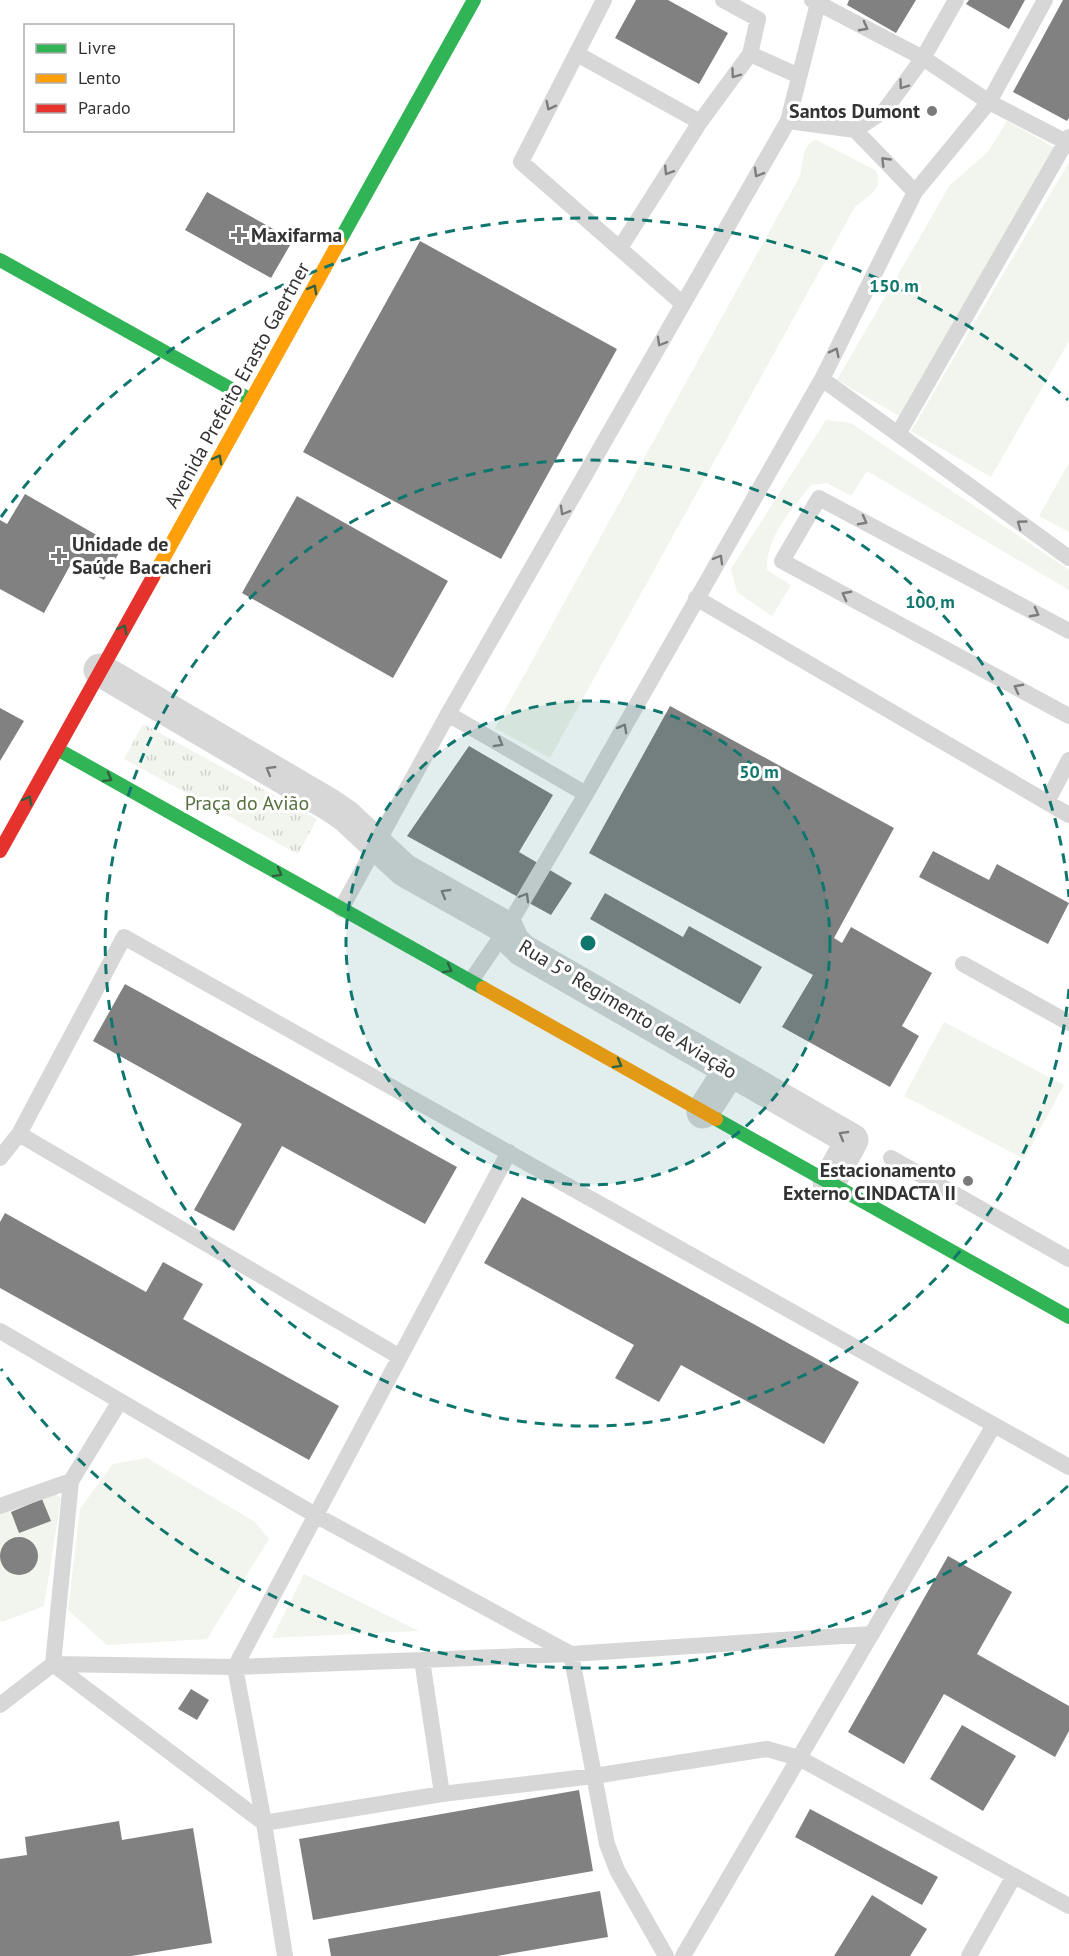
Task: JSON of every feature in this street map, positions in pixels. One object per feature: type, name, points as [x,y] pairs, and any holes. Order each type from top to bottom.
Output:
[{"type":"street","name":"Avenida Prefeito Erasto Gaertner","points":[[0,851],[474,0]]},
{"type":"street","points":[[0,260],[251,400]]},
{"type":"street","name":"Rua 5º Regimento de Aviação","points":[[100,670],[330,805],[346,816],[404,870],[507,928],[513,941],[522,951],[852,1140],[829,1182]]},
{"type":"street","points":[[57,749],[1069,1317]]},
{"type":"street","points":[[703,1112],[730,1070]]},
{"type":"lane","points":[[604,0],[521,162],[683,304]]},
{"type":"lane","points":[[620,248],[700,122],[750,54],[758,19],[723,0]]},
{"type":"lane","points":[[855,130],[885,110],[923,58],[956,0]]},
{"type":"lane","points":[[471,981],[507,928],[586,794],[822,379],[915,192],[989,102],[1045,0]]},
{"type":"lane","points":[[341,909],[448,714],[788,121],[815,2],[923,58],[989,102],[1068,139],[898,434]]},
{"type":"lane","points":[[577,54],[700,122]]},
{"type":"lane","points":[[750,54],[799,76]]},
{"type":"lane","points":[[788,121],[855,130],[915,192]]},
{"type":"lane","points":[[822,379],[1069,558]]},
{"type":"lane","points":[[1069,632],[819,498],[782,561],[1069,716]]},
{"type":"lane","points":[[696,598],[1069,815]]},
{"type":"lane","points":[[448,714],[586,794]]},
{"type":"lane","points":[[1047,802],[1069,760]]},
{"type":"lane","points":[[0,1158],[19,1134],[123,936],[1069,1467]]},
{"type":"lane","points":[[963,964],[1069,1023]]},
{"type":"lane","points":[[19,1134],[400,1357]]},
{"type":"lane","points":[[285,1956],[264,1823],[235,1666],[509,1152]]},
{"type":"lane","points":[[891,1158],[1069,1259]]},
{"type":"lane","points":[[0,1331],[317,1516],[571,1654]]},
{"type":"lane","points":[[53,1665],[71,1480],[120,1401]]},
{"type":"lane","points":[[683,1956],[994,1425]]},
{"type":"lane","points":[[0,1506],[71,1480]]},
{"type":"lane","points":[[0,1705],[53,1665],[235,1666],[422,1660],[571,1654],[872,1634]]},
{"type":"lane","points":[[571,1654],[607,1844],[616,1870],[666,1956]]},
{"type":"lane","points":[[422,1660],[442,1794]]},
{"type":"lane","points":[[53,1665],[264,1823],[442,1794],[594,1776],[767,1749],[799,1758],[1069,1906]]},
{"type":"lane","points":[[969,1956],[1014,1876]]},
{"type":"green space","points":[[1007,121],[1057,149],[901,417],[837,380],[950,185],[988,152]]},
{"type":"green space","points":[[816,140],[875,170],[878,176],[877,187],[855,207],[550,758],[495,728],[800,176],[808,145]]},
{"type":"green space","points":[[1069,162],[1069,341],[991,477],[911,431]]},
{"type":"green space","points":[[826,420],[851,423],[1069,570],[1069,590],[867,471],[851,496],[827,483],[811,485],[781,524],[770,547],[767,570],[791,585],[772,616],[737,592],[731,569]]},
{"type":"green space","points":[[1069,463],[1069,532],[1039,516]]},
{"type":"green space","name":"Praça do Avião","points":[[143,724],[317,819],[298,854],[124,759]]},
{"type":"green space","points":[[944,1022],[1064,1085],[1024,1159],[904,1096]]},
{"type":"green space","points":[[147,1458],[255,1522],[269,1539],[207,1639],[107,1645],[68,1610],[80,1509],[113,1464]]},
{"type":"green space","points":[[51,1491],[61,1498],[44,1606],[2,1622],[0,1620],[0,1513]]},
{"type":"green space","points":[[304,1574],[419,1631],[272,1638]]},
{"type":"building","points":[[636,0],[668,0],[728,33],[699,84],[615,38]]},
{"type":"building","points":[[849,0],[916,0],[896,33],[847,5]]},
{"type":"building","points":[[969,0],[1025,0],[1009,29],[966,4]]},
{"type":"building","points":[[1063,0],[1069,0],[1069,118],[1067,121],[1013,92]]},
{"type":"building","name":"Maxifarma","points":[[207,192],[293,240],[271,278],[185,230]]},
{"type":"building","points":[[420,241],[617,349],[501,559],[303,452]]},
{"type":"building","name":"Unidade de Saúde Bacacheri","points":[[25,494],[121,549],[104,580],[72,562],[44,613],[0,589],[0,520],[7,524]]},
{"type":"building","points":[[297,496],[448,581],[393,678],[242,593]]},
{"type":"building","points":[[670,706],[894,828],[834,938],[842,943],[851,927],[932,973],[902,1026],[919,1036],[890,1087],[782,1027],[813,975],[589,853]]},
{"type":"building","points":[[0,708],[24,721],[0,761]]},
{"type":"building","points":[[469,746],[553,795],[519,852],[572,883],[551,915],[407,836]]},
{"type":"building","points":[[933,851],[989,880],[997,864],[1069,903],[1048,944],[919,877]]},
{"type":"building","points":[[605,893],[683,937],[689,926],[762,967],[740,1004],[590,919]]},
{"type":"building","points":[[125,984],[457,1167],[425,1224],[282,1146],[234,1231],[194,1210],[242,1124],[93,1041]]},
{"type":"building","points":[[522,1197],[859,1382],[824,1444],[681,1365],[659,1402],[615,1378],[634,1345],[484,1263]]},
{"type":"building","points":[[5,1213],[146,1292],[163,1262],[203,1284],[183,1319],[339,1406],[309,1460],[0,1288],[0,1222]]},
{"type":"building","points":[[42,1499],[51,1521],[19,1533],[11,1512]]},
{"type":"building","points":[[19,1537],[33,1542],[38,1556],[33,1570],[19,1575],[5,1570],[0,1556],[5,1542]]},
{"type":"building","points":[[948,1556],[1012,1592],[977,1654],[1069,1706],[1069,1731],[1055,1757],[944,1694],[904,1764],[848,1732]]},
{"type":"building","points":[[191,1689],[209,1700],[197,1720],[178,1709]]},
{"type":"building","points":[[962,1725],[1016,1756],[983,1811],[930,1779]]},
{"type":"building","points":[[579,1790],[593,1871],[313,1920],[299,1839]]},
{"type":"building","points":[[810,1809],[938,1877],[922,1905],[795,1837]]},
{"type":"building","points":[[119,1821],[122,1840],[193,1828],[212,1943],[131,1956],[0,1956],[0,1859],[27,1855],[25,1837]]},
{"type":"building","points":[[600,1891],[608,1937],[497,1956],[331,1956],[328,1939]]},
{"type":"building","points":[[872,1895],[927,1929],[910,1956],[834,1956]]},
{"type":"traffic: fast","points":[[339,242],[474,0]]},
{"type":"traffic: fast","points":[[0,260],[251,400]]},
{"type":"traffic: fast","points":[[57,749],[483,988]]},
{"type":"traffic: fast","points":[[716,1119],[1069,1317]]},
{"type":"traffic: slow","points":[[153,577],[339,242]]},
{"type":"traffic: slow","points":[[483,988],[716,1119]]},
{"type":"traffic: jam","points":[[0,851],[153,577]]},
{"type":"place","name":"Santos Dumont","points":[[932,111]]},
{"type":"place","name":"Maxifarma","points":[[239,235]]},
{"type":"place","name":"Unidade de Saúde Bacacheri","points":[[59,556]]},
{"type":"place","name":"Estacionamento Externo CINDACTA II","points":[[968,1181]]}]
